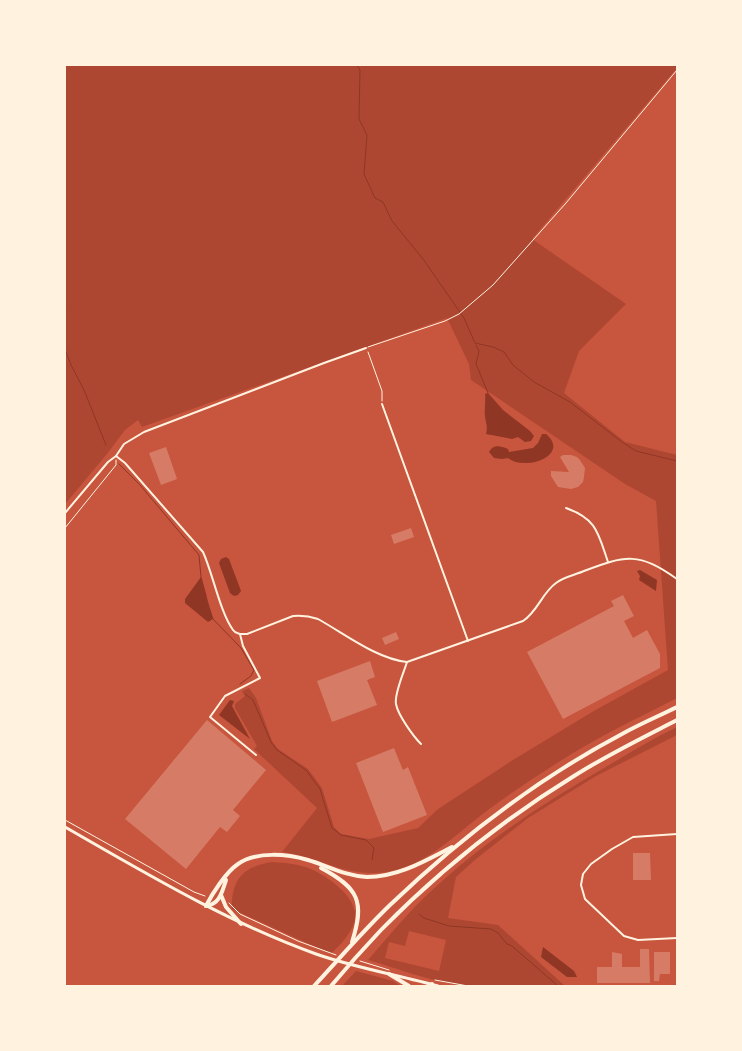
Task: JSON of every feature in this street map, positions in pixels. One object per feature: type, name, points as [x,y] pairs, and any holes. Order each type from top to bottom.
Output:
[{"type":"highway","points":[[314,986],[389,906],[459,844],[516,800],[622,734],[677,708]]},
{"type":"highway","points":[[333,985],[364,948],[397,914],[443,872],[485,838],[524,809],[574,776],[677,720]]},
{"type":"highway","points":[[206,906],[236,865],[252,858],[280,855],[308,860],[348,874],[376,876],[402,871],[459,844]]},
{"type":"highway","points":[[308,860],[334,874],[346,884],[356,898],[359,905],[359,919],[351,945]]},
{"type":"highway","points":[[206,906],[215,904],[222,895],[228,875]]},
{"type":"highway","points":[[222,895],[226,908],[241,924]]},
{"type":"highway","points":[[389,974],[409,986]]},
{"type":"main road","points":[[65,827],[241,924],[317,954],[438,986]]},
{"type":"street","points":[[65,513],[108,462],[116,456],[124,444],[144,432],[324,362],[366,348]]},
{"type":"street","points":[[382,404],[468,641]]},
{"type":"street","points":[[116,456],[125,463],[203,552],[233,630],[240,634],[252,632],[293,616],[309,616],[318,619],[382,656],[394,661],[407,662],[524,620],[533,613],[557,582],[608,562],[632,558],[640,559],[655,564],[677,579]]},
{"type":"street","points":[[566,508],[580,513],[592,523],[608,562]]},
{"type":"street","points":[[240,634],[243,646],[260,678],[225,696],[210,717],[256,755]]},
{"type":"street","points":[[407,662],[396,704],[411,735],[421,744]]},
{"type":"street","points":[[677,834],[634,837],[612,849],[591,864],[583,874],[581,884],[585,899],[624,936],[638,940],[677,938]]},
{"type":"path","points":[[382,404],[382,391],[366,348],[459,314],[493,285],[552,220],[677,70]]},
{"type":"path","points":[[65,528],[116,465],[116,456]]},
{"type":"path","points":[[65,820],[194,892],[205,896]]},
{"type":"shaded area","points":[[65,65],[677,65],[677,68],[532,239],[626,304],[579,351],[564,393],[625,442],[677,455],[677,698],[573,753],[498,803],[436,851],[406,867],[391,871],[362,873],[282,852],[317,808],[254,749],[257,746],[235,708],[235,704],[245,696],[242,691],[249,688],[256,698],[272,741],[278,749],[308,769],[322,788],[334,827],[341,834],[369,839],[418,828],[438,809],[513,760],[592,712],[668,670],[656,501],[625,484],[471,380],[469,364],[447,318],[142,427],[138,420],[125,430],[65,504]]},
{"type":"shaded area","points":[[488,393],[503,410],[530,431],[534,436],[531,441],[525,442],[518,437],[512,439],[486,434],[485,394]]},
{"type":"shaded area","points":[[542,434],[546,434],[552,442],[553,449],[543,459],[525,463],[516,462],[508,458],[494,458],[489,452],[497,446],[508,449],[509,452],[533,448],[538,443]]},
{"type":"shaded area","points":[[226,557],[229,559],[241,591],[238,595],[234,596],[230,593],[219,563],[221,559]]},
{"type":"shaded area","points":[[640,570],[657,580],[656,591],[639,580],[640,576],[637,571]]},
{"type":"shaded area","points":[[201,577],[213,619],[208,622],[185,603],[185,599]]},
{"type":"shaded area","points":[[230,700],[234,701],[232,706],[250,739],[219,715]]},
{"type":"shaded area","points":[[677,727],[677,735],[596,776],[528,818],[456,877],[448,918],[498,925],[565,986],[467,986],[442,982],[368,960],[432,890],[478,851],[552,799]],"holes":[[[409,931],[446,940],[439,971],[385,958],[389,942],[405,946]]]},
{"type":"shaded area","points":[[273,862],[311,869],[335,884],[349,898],[355,914],[354,923],[347,936],[331,954],[232,909],[234,890],[241,876],[254,867]]},
{"type":"shaded area","points":[[543,947],[574,971],[577,977],[567,977],[541,957]]},
{"type":"shaded area","points":[[356,971],[393,981],[401,986],[342,986]]},
{"type":"building","points":[[166,447],[177,479],[161,485],[149,453]]},
{"type":"building","points":[[563,455],[577,457],[585,468],[583,482],[578,487],[571,489],[558,487],[551,476],[551,471],[569,472],[560,457]]},
{"type":"building","points":[[411,528],[414,537],[394,544],[391,535]]},
{"type":"building","points":[[623,595],[634,616],[624,621],[633,638],[647,630],[660,654],[660,668],[563,719],[527,652],[614,606],[611,601]]},
{"type":"building","points":[[396,632],[399,639],[385,645],[382,638]]},
{"type":"building","points":[[370,661],[375,677],[367,680],[377,705],[332,722],[317,681]]},
{"type":"building","points":[[207,720],[266,770],[233,810],[240,816],[227,832],[220,827],[186,869],[125,819]]},
{"type":"building","points":[[394,748],[403,770],[408,767],[427,815],[383,832],[356,763]]},
{"type":"building","points":[[633,853],[650,853],[651,880],[633,880]]},
{"type":"building","points":[[640,949],[649,949],[650,983],[597,983],[597,967],[612,967],[612,952],[622,954],[622,967],[640,967]]},
{"type":"building","points":[[654,952],[670,952],[670,974],[660,974],[659,981],[654,981]]},
{"type":"waterway","points":[[357,65],[360,70],[359,119],[367,135],[364,174],[375,198],[383,202],[392,221],[423,259],[464,318],[475,343],[493,347],[504,352],[513,365],[534,382],[570,402],[636,451],[677,461]]},
{"type":"waterway","points":[[476,345],[479,351],[476,364],[488,393]]},
{"type":"waterway","points":[[65,349],[106,445]]},
{"type":"waterway","points":[[119,464],[140,485],[199,555],[201,577],[206,596]]},
{"type":"waterway","points":[[210,610],[213,619],[241,648],[254,670],[251,676],[240,684]]},
{"type":"waterway","points":[[245,694],[253,700],[271,742],[277,750],[306,770],[320,789],[332,828],[341,835],[366,840],[374,848],[372,860]]},
{"type":"waterway","points":[[419,914],[424,918],[449,926],[491,929],[558,986]]}]
